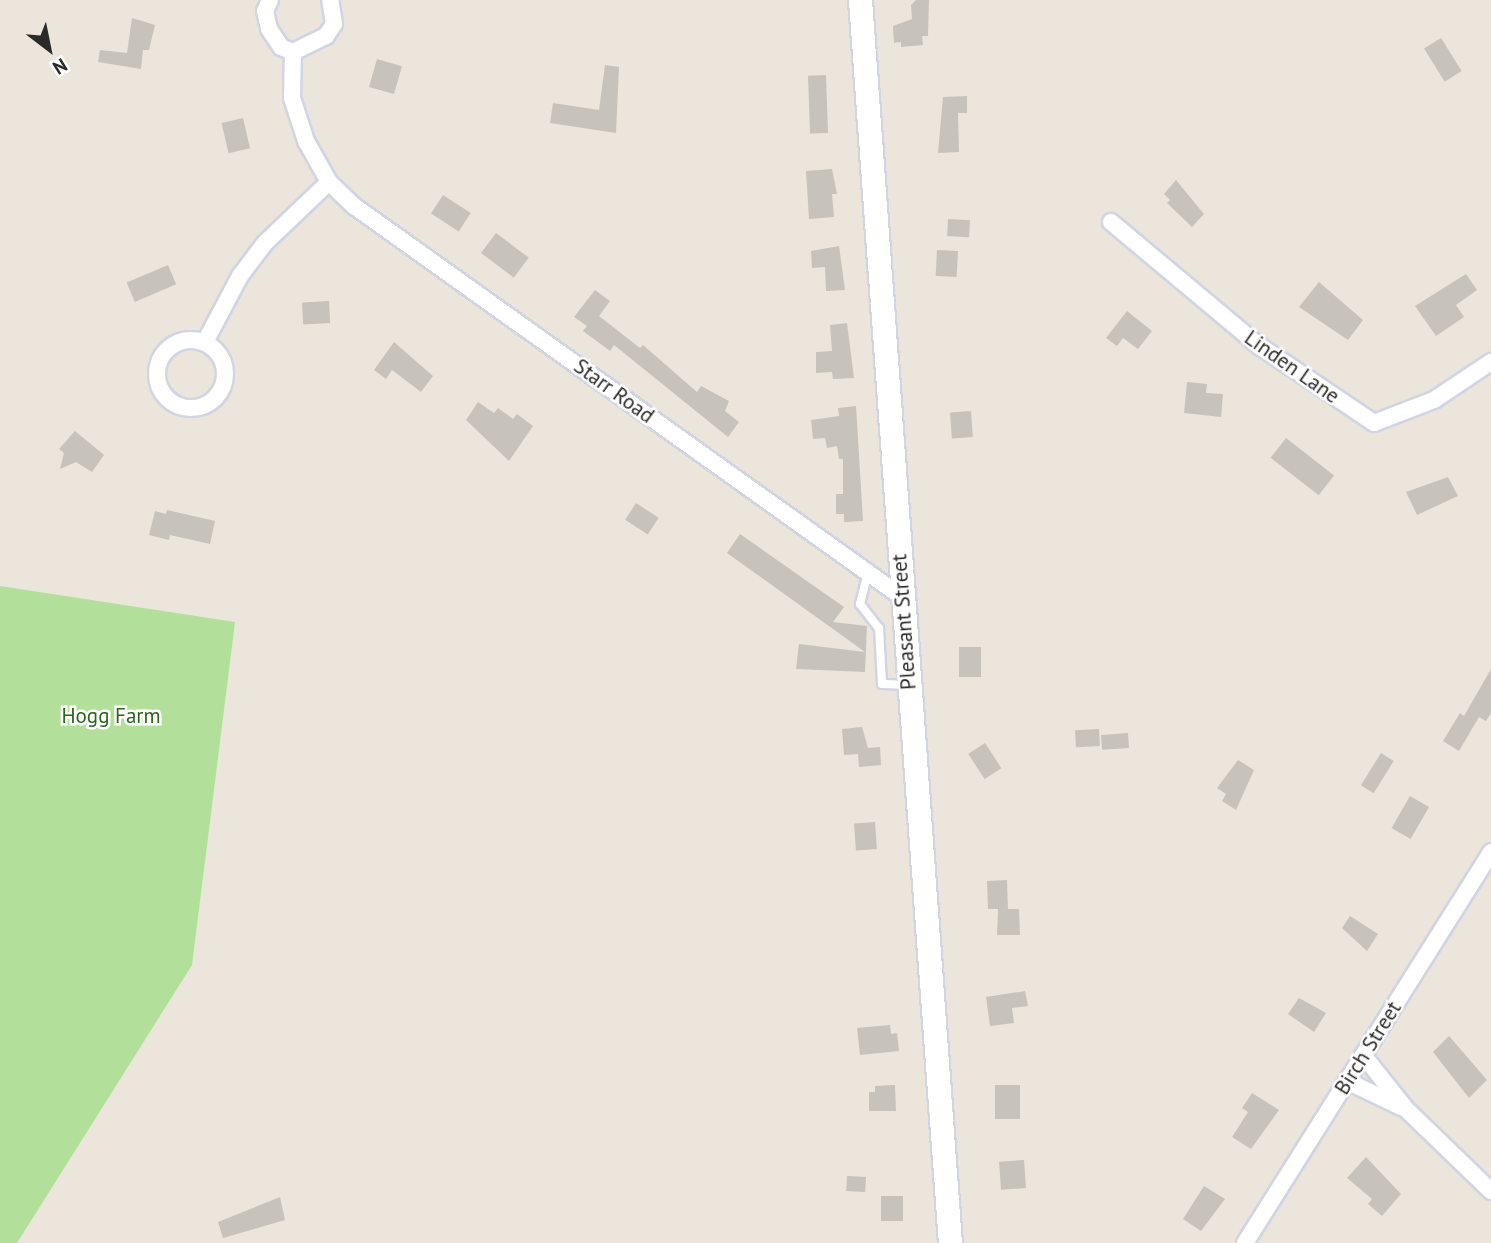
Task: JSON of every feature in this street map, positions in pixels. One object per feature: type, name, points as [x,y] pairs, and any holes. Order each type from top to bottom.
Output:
[{"type":"main road","name":"Pleasant Street","points":[[860,0],[950,1243]]},
{"type":"street","points":[[270,0],[265,11],[270,29],[281,47],[293,52],[326,37],[334,24],[330,0]]},
{"type":"street","name":"Starr Road","points":[[293,52],[292,98],[306,141],[329,182],[354,206],[902,597]]},
{"type":"street","points":[[205,342],[240,276],[265,243],[329,182]]},
{"type":"street","name":"Linden Lane","points":[[1111,222],[1258,345],[1374,423],[1434,400],[1491,362]]},
{"type":"street","points":[[182,340],[205,342],[220,352],[227,379],[214,400],[188,410],[168,402],[158,378],[161,356],[182,340]]},
{"type":"street","name":"Birch Street","points":[[1245,1243],[1491,852]]},
{"type":"street","points":[[1363,1055],[1406,1109],[1491,1191]]},
{"type":"street","points":[[1347,1082],[1406,1109]]},
{"type":"lane","points":[[868,572],[860,604],[879,628],[881,684],[909,685]]},
{"type":"green space","name":"Hogg Farm","points":[[0,586],[235,622],[192,965],[17,1243],[0,1243]]},
{"type":"building","points":[[916,0],[929,0],[928,36],[922,36],[923,45],[901,47],[901,42],[894,43],[893,26],[912,19],[911,5]]},
{"type":"building","points":[[132,18],[155,25],[149,50],[143,50],[141,69],[98,62],[100,50],[127,53]]},
{"type":"building","points":[[1441,38],[1462,71],[1445,82],[1424,49]]},
{"type":"building","points":[[377,59],[402,66],[394,94],[369,87]]},
{"type":"building","points":[[605,65],[619,67],[616,133],[550,123],[553,103],[599,110]]},
{"type":"building","points":[[826,75],[828,133],[810,134],[808,76]]},
{"type":"building","points":[[967,96],[967,113],[958,113],[959,152],[938,153],[943,97]]},
{"type":"building","points":[[243,118],[250,148],[229,153],[222,123]]},
{"type":"building","points":[[832,169],[837,194],[832,194],[834,217],[809,219],[806,171]]},
{"type":"building","points":[[1176,180],[1204,214],[1192,227],[1167,203],[1170,200],[1164,194]]},
{"type":"building","points":[[443,195],[471,213],[459,231],[431,213]]},
{"type":"building","points":[[948,219],[970,220],[969,237],[947,236]]},
{"type":"building","points":[[496,233],[529,258],[514,278],[481,253]]},
{"type":"building","points":[[839,246],[845,290],[826,291],[825,267],[812,268],[811,251]]},
{"type":"building","points":[[937,250],[958,251],[957,277],[936,276]]},
{"type":"building","points":[[168,265],[176,284],[135,302],[127,283]]},
{"type":"building","points":[[1466,274],[1477,290],[1456,305],[1464,317],[1436,336],[1415,306]]},
{"type":"building","points":[[1319,282],[1363,320],[1348,340],[1299,307]]},
{"type":"building","points":[[595,290],[610,301],[599,316],[640,348],[643,345],[697,392],[701,386],[729,401],[725,411],[739,422],[728,437],[614,345],[610,351],[583,331],[587,326],[574,317]]},
{"type":"building","points":[[329,301],[330,323],[303,324],[302,302]]},
{"type":"building","points":[[1127,311],[1152,331],[1138,349],[1123,338],[1117,346],[1106,338]]},
{"type":"building","points":[[847,323],[854,378],[833,379],[832,372],[816,373],[816,352],[832,351],[830,325]]},
{"type":"building","points":[[394,342],[433,376],[421,392],[392,370],[386,379],[374,370]]},
{"type":"building","points":[[1187,382],[1207,384],[1206,393],[1223,394],[1221,417],[1184,413]]},
{"type":"building","points":[[478,402],[494,413],[498,408],[513,419],[517,414],[533,426],[509,461],[466,420]]},
{"type":"building","points":[[856,406],[863,521],[844,522],[844,514],[836,514],[836,494],[843,494],[843,459],[839,459],[837,446],[827,448],[825,438],[813,439],[811,420],[839,416],[838,408]]},
{"type":"building","points":[[971,411],[973,437],[952,438],[950,412]]},
{"type":"building","points":[[75,431],[104,455],[92,472],[76,462],[60,469],[64,453],[59,449]]},
{"type":"building","points":[[1286,438],[1334,476],[1319,495],[1271,458]]},
{"type":"building","points":[[1448,477],[1458,496],[1417,515],[1406,492]]},
{"type":"building","points":[[636,503],[659,518],[648,534],[625,520]]},
{"type":"building","points":[[167,510],[215,521],[210,544],[170,535],[169,540],[149,535],[155,511],[166,514]]},
{"type":"building","points":[[740,534],[844,607],[833,622],[867,626],[865,672],[796,669],[799,644],[865,652],[727,553]]},
{"type":"building","points":[[959,647],[981,647],[981,677],[959,677]]},
{"type":"building","points":[[1491,669],[1491,713],[1486,721],[1479,717],[1459,751],[1443,741],[1460,713],[1464,716]]},
{"type":"building","points":[[862,727],[868,748],[880,747],[881,765],[859,767],[858,754],[844,755],[842,729]]},
{"type":"building","points":[[1099,729],[1100,746],[1076,747],[1075,730]]},
{"type":"building","points":[[1128,733],[1129,748],[1102,750],[1101,735]]},
{"type":"building","points":[[985,743],[1001,768],[985,779],[968,754]]},
{"type":"building","points":[[1381,753],[1394,761],[1374,793],[1361,785]]},
{"type":"building","points":[[1238,760],[1254,770],[1236,810],[1222,801],[1226,794],[1217,788]]},
{"type":"building","points":[[1410,796],[1429,807],[1411,839],[1392,828]]},
{"type":"building","points":[[875,822],[877,849],[856,850],[854,823]]},
{"type":"building","points":[[1007,880],[1008,909],[1019,909],[1020,935],[997,935],[998,909],[988,909],[987,881]]},
{"type":"building","points":[[1350,916],[1378,934],[1367,951],[1342,928]]},
{"type":"building","points":[[1025,991],[1028,1006],[1012,1008],[1014,1023],[990,1026],[986,997]]},
{"type":"building","points":[[1299,998],[1326,1013],[1314,1032],[1288,1014]]},
{"type":"building","points":[[890,1025],[891,1034],[897,1033],[899,1051],[860,1055],[857,1028]]},
{"type":"building","points":[[1449,1036],[1487,1080],[1469,1098],[1433,1052]]},
{"type":"building","points":[[895,1085],[896,1111],[869,1111],[869,1092],[875,1092],[875,1086]]},
{"type":"building","points":[[995,1085],[1020,1085],[1020,1119],[995,1119]]},
{"type":"building","points":[[1252,1093],[1279,1110],[1251,1149],[1232,1137],[1248,1112],[1242,1108]]},
{"type":"building","points":[[1366,1157],[1401,1194],[1382,1216],[1368,1204],[1372,1199],[1347,1178]]},
{"type":"building","points":[[1024,1160],[1026,1188],[1001,1190],[999,1162]]},
{"type":"building","points":[[847,1176],[866,1177],[865,1192],[846,1191]]},
{"type":"building","points":[[1204,1186],[1225,1199],[1201,1231],[1183,1219]]},
{"type":"building","points":[[881,1196],[903,1196],[903,1221],[881,1221]]},
{"type":"building","points":[[280,1197],[285,1220],[223,1238],[218,1222]]}]
